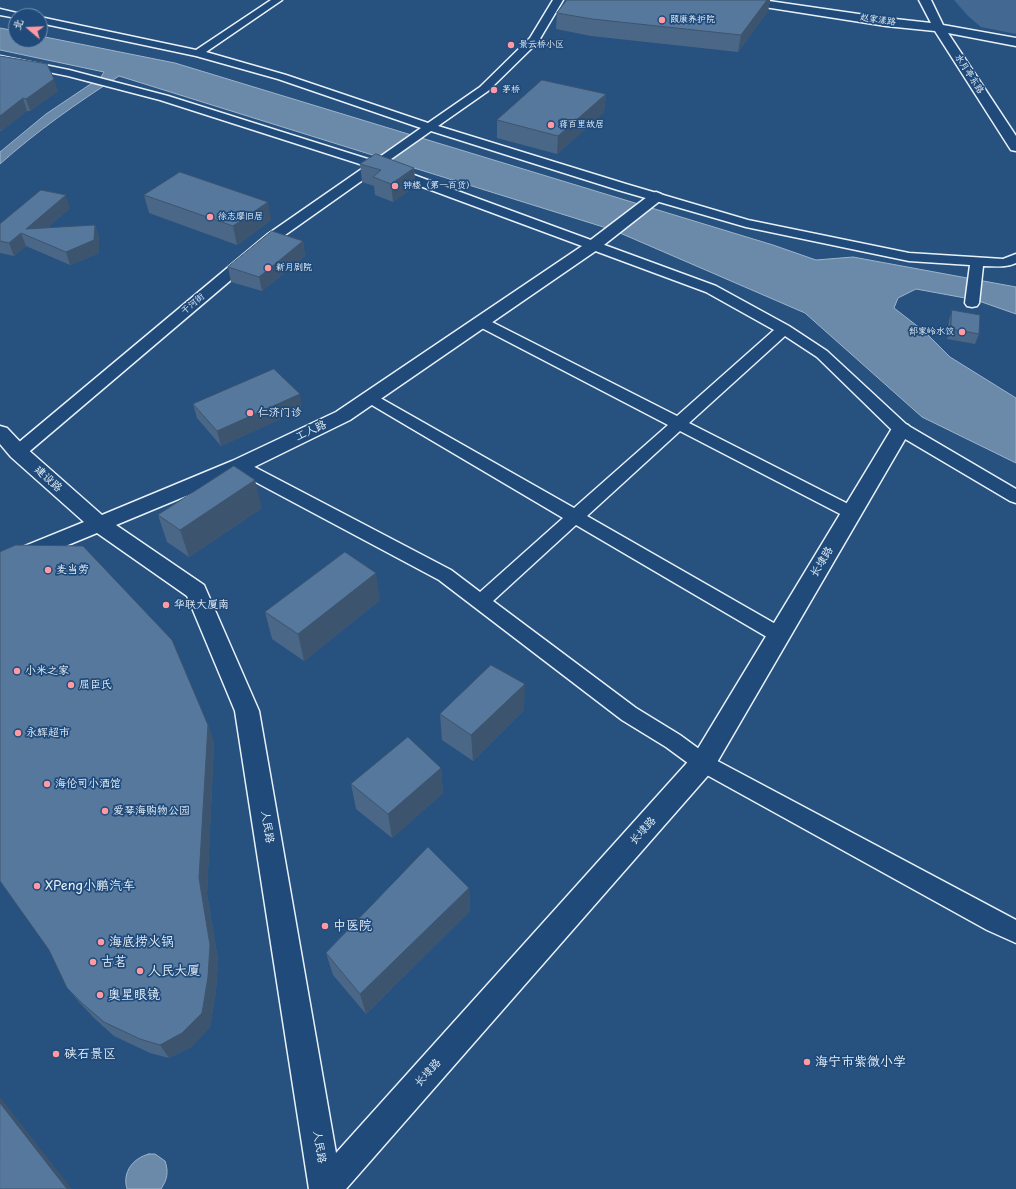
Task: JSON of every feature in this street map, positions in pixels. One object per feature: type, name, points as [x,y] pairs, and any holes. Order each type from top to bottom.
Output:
[{"type":"street","points":[[198,53],[277,0]]},
{"type":"street","name":"干河街","points":[[18,452],[273,237],[484,89],[534,40],[558,0]]},
{"type":"street","name":"赵家漾路","points":[[739,0],[958,30],[1016,42]]},
{"type":"street","name":"水月亭东路","points":[[925,0],[939,28],[1016,146]]},
{"type":"street","name":"水月亭东路","points":[[951,18],[966,44]]},
{"type":"street","points":[[48,22],[198,53],[282,77],[427,129],[652,199],[746,223],[909,257],[976,268],[1005,263],[1016,258]]},
{"type":"street","points":[[0,59],[87,78],[164,98],[376,165],[597,243],[711,289],[784,329],[822,354],[901,429],[1016,497]]},
{"type":"street","name":"工人路","points":[[0,565],[238,466],[343,416],[597,243],[652,199]]},
{"type":"street","points":[[972,303],[976,268]]},
{"type":"street","points":[[481,322],[852,512]]},
{"type":"street","points":[[480,602],[784,329]]},
{"type":"street","points":[[370,398],[779,635]]},
{"type":"street","name":"长埭路","points":[[326,1189],[703,763],[901,429]]},
{"type":"street","name":"建设路","points":[[0,432],[18,452],[98,523]]},
{"type":"street","points":[[238,466],[445,575],[629,714],[673,741],[703,763],[1016,932]]},
{"type":"street","name":"人民路","points":[[98,523],[196,591],[247,711],[326,1189]]},
{"type":"shaded area","points":[[954,0],[1016,0],[1016,34],[981,27],[968,16]]},
{"type":"shaded area","points":[[0,28],[8,30],[8,48],[48,48],[48,38],[175,63],[773,245],[816,260],[853,257],[1016,287],[1016,314],[976,300],[916,289],[898,298],[894,308],[925,332],[950,357],[1016,398],[1016,463],[922,417],[805,313],[613,230],[119,76],[88,96],[28,140],[0,164],[0,152],[46,114],[101,77],[104,72],[0,50]]},
{"type":"shaded area","points":[[149,1154],[155,1154],[165,1161],[167,1176],[161,1189],[127,1189],[126,1177],[130,1167],[138,1159]]},
{"type":"building","points":[[567,0],[767,0],[741,35],[592,19],[557,13]]},
{"type":"building","points":[[0,56],[47,64],[54,79],[26,99],[23,98],[0,116]]},
{"type":"building","points":[[542,80],[606,94],[558,136],[497,120]]},
{"type":"building","points":[[376,154],[414,168],[391,184],[373,177],[381,170],[360,164]]},
{"type":"building","points":[[180,172],[268,202],[233,226],[144,195]]},
{"type":"building","points":[[41,190],[66,195],[26,229],[95,225],[94,240],[66,252],[21,233],[9,243],[0,241],[0,224]]},
{"type":"building","points":[[272,231],[303,241],[259,277],[228,267]]},
{"type":"building","points":[[952,310],[980,315],[979,334],[951,329]]},
{"type":"building","points":[[274,369],[300,394],[217,431],[193,404]]},
{"type":"building","points":[[234,466],[255,480],[180,530],[158,515]]},
{"type":"building","name":"爱琴海购物公园","points":[[16,545],[83,546],[172,640],[208,725],[199,878],[210,945],[208,977],[202,1013],[182,1033],[160,1045],[140,1039],[104,1022],[67,988],[49,950],[0,881],[0,552]]},
{"type":"building","points":[[345,552],[376,573],[298,634],[265,612]]},
{"type":"building","points":[[491,665],[525,684],[471,735],[440,714]]},
{"type":"building","points":[[408,737],[441,768],[388,814],[351,784]]},
{"type":"building","points":[[428,847],[469,888],[360,994],[326,953]]},
{"type":"building","points":[[0,1103],[67,1189],[0,1189]]},
{"type":"place","name":"颐康养护院","points":[[662,20]]},
{"type":"place","name":"景云桥小区","points":[[511,45]]},
{"type":"place","name":"茅桥","points":[[494,90]]},
{"type":"place","name":"蒋百里故居","points":[[551,125]]},
{"type":"place","name":"钟楼（第一百货）","points":[[395,186]]},
{"type":"place","name":"徐志摩旧居","points":[[210,217]]},
{"type":"place","name":"新月剧院","points":[[268,268]]},
{"type":"place","name":"郜家岭水饺","points":[[962,332]]},
{"type":"place","name":"仁济门诊","points":[[250,413]]},
{"type":"place","name":"麦当劳","points":[[48,570]]},
{"type":"place","name":"华联大厦南","points":[[166,605]]},
{"type":"place","name":"小米之家","points":[[17,671]]},
{"type":"place","name":"屈臣氏","points":[[71,685]]},
{"type":"place","name":"永辉超市","points":[[18,733]]},
{"type":"place","name":"海伦司小酒馆","points":[[47,784]]},
{"type":"place","name":"爱琴海购物公园","points":[[105,811]]},
{"type":"place","name":"XPeng小鹏汽车","points":[[37,886]]},
{"type":"place","name":"中医院","points":[[325,926]]},
{"type":"place","name":"海底捞火锅","points":[[101,942]]},
{"type":"place","name":"古茗","points":[[93,962]]},
{"type":"place","name":"人民大厦","points":[[140,971]]},
{"type":"place","name":"奥星眼镜","points":[[100,995]]},
{"type":"place","name":"硖石景区","points":[[56,1054]]},
{"type":"place","name":"海宁市紫微小学","points":[[807,1062]]}]
